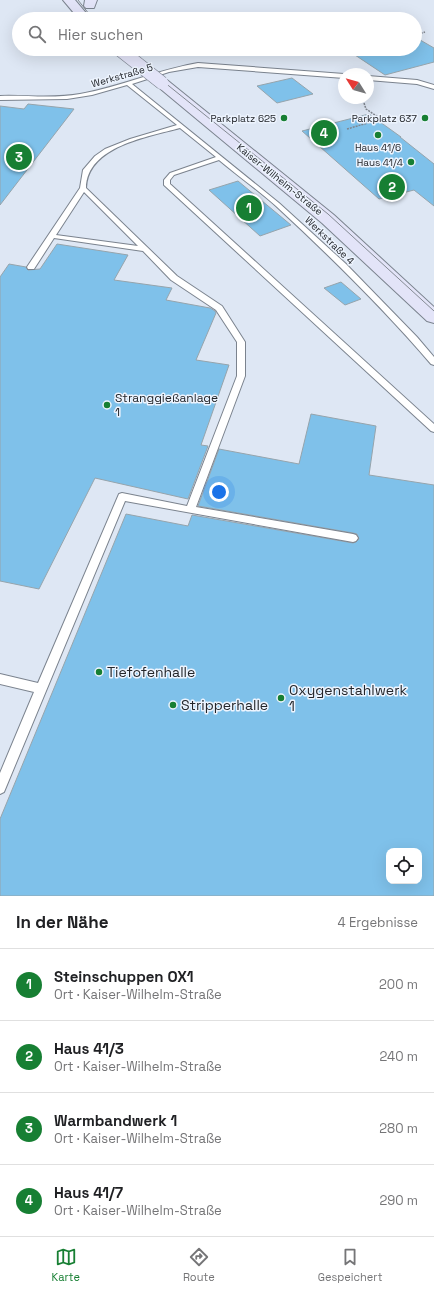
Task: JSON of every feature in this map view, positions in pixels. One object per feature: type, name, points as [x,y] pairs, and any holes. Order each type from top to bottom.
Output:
[{"type":"main road","points":[[69,0],[79,12]]},
{"type":"main road","points":[[89,2],[92,12]]},
{"type":"main road","name":"Kaiser-Wilhelm-Straße","points":[[129,56],[166,82],[340,214],[434,300]]},
{"type":"main road","name":"Kaiser-Wilhelm-Straße","points":[[139,56],[166,82],[328,219],[434,317]]},
{"type":"lane","name":"Werkstraße 5","points":[[0,98],[77,96],[181,67],[198,65],[338,76]]},
{"type":"lane","points":[[374,78],[417,82],[432,85]]},
{"type":"lane","name":"Werkstraße 4","points":[[128,83],[277,204],[332,255],[414,339],[434,362]]},
{"type":"lane","points":[[31,267],[83,188],[84,177],[90,165],[100,156],[127,142],[181,126]]},
{"type":"lane","points":[[220,158],[172,174],[167,180],[168,185],[434,429]]},
{"type":"lane","points":[[83,188],[174,278],[219,308],[241,342],[240,376],[190,510]]},
{"type":"lane","points":[[52,236],[143,249]]},
{"type":"lane","points":[[0,788],[122,497],[353,538]]},
{"type":"lane","points":[[0,679],[42,689]]},
{"type":"path","points":[[347,129],[378,120],[378,117],[366,109],[364,104]]},
{"type":"building","points":[[422,41],[434,48],[434,62],[385,75],[356,56],[422,56]]},
{"type":"building","points":[[292,78],[313,94],[277,103],[257,86]]},
{"type":"building","points":[[28,104],[74,109],[0,205],[0,106],[24,109]]},
{"type":"building","points":[[369,114],[401,137],[434,164],[434,206],[414,190],[379,199],[302,131]]},
{"type":"building","points":[[238,181],[291,225],[260,236],[209,190]]},
{"type":"building","name":"Stranggießanlage 1","points":[[57,244],[128,255],[114,280],[172,288],[166,300],[210,308],[215,311],[216,313],[196,360],[229,365],[201,445],[208,446],[188,499],[95,478],[39,589],[0,581],[0,277],[9,264],[26,267],[28,270],[40,269]]},
{"type":"building","points":[[341,282],[361,299],[345,305],[324,288]]},
{"type":"building","name":"Oxygenstahlwerk 1","points":[[311,414],[376,426],[369,475],[434,485],[434,896],[0,896],[0,819],[126,514],[188,526],[192,515],[353,543],[359,539],[357,534],[353,533],[198,506],[219,449],[299,464]]},
{"type":"tram line","points":[[78,0],[87,12]]},
{"type":"tram line","points":[[132,56],[328,214],[434,311]]},
{"type":"place","name":"Parkplatz 625","points":[[284,118]]},
{"type":"place","name":"Parkplatz 637","points":[[425,118]]},
{"type":"place","name":"Haus 41/7","points":[[324,133]]},
{"type":"place","name":"Haus 41/6","points":[[378,135]]},
{"type":"place","name":"Warmbandwerk 1","points":[[19,157]]},
{"type":"place","name":"Haus 41/4","points":[[411,162]]},
{"type":"place","name":"Haus 41/3","points":[[392,187]]},
{"type":"place","name":"Steinschuppen OX1","points":[[249,208]]},
{"type":"place","name":"Stranggießanlage 1","points":[[107,405]]},
{"type":"place","name":"Tiefofenhalle","points":[[99,672]]},
{"type":"place","name":"Oxygenstahlwerk 1","points":[[281,698]]},
{"type":"place","name":"Stripperhalle","points":[[173,705]]}]
